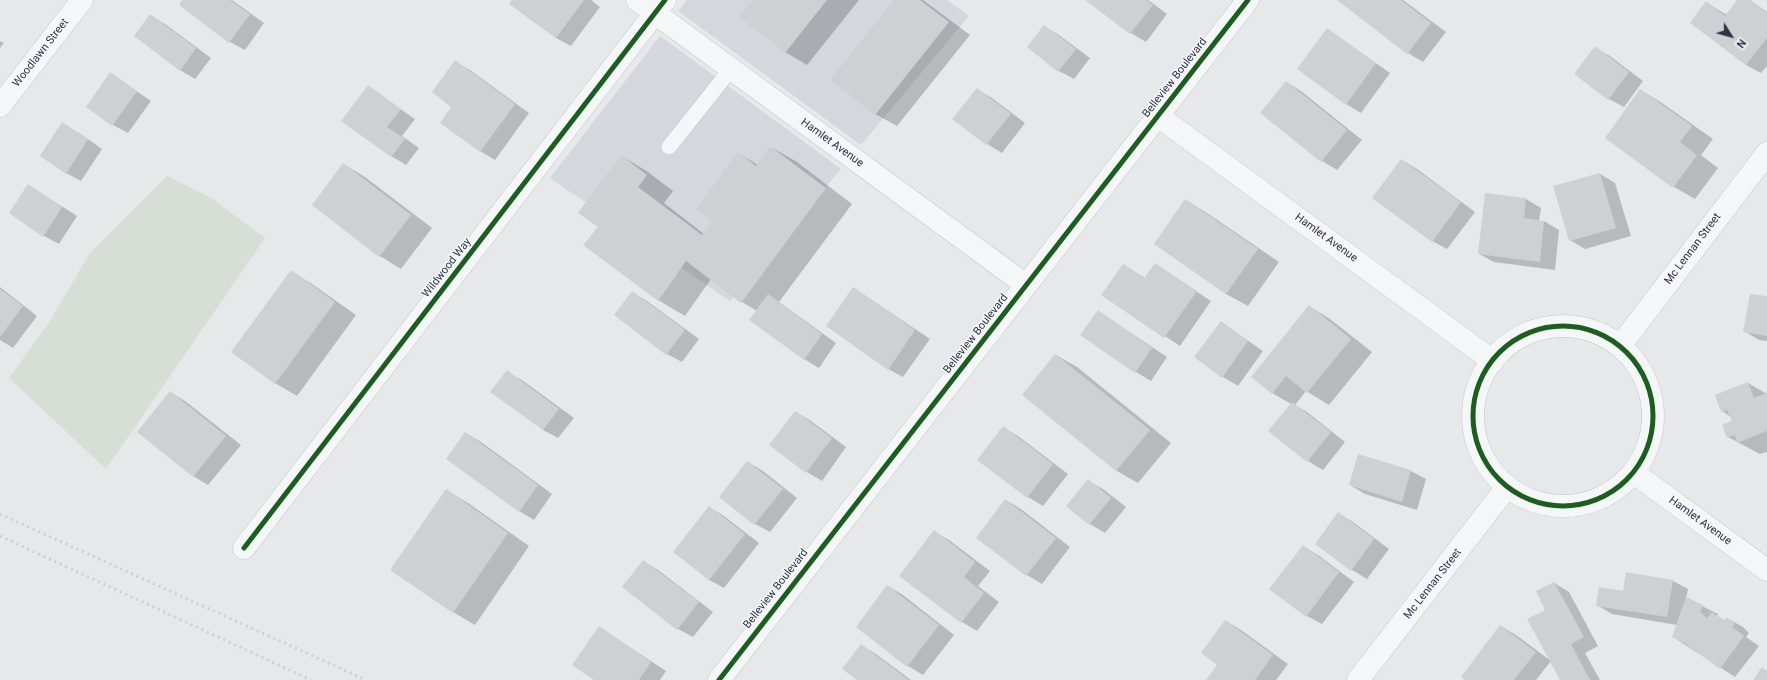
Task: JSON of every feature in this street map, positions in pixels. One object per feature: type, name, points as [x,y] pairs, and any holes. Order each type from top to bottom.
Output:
[{"type":"street","name":"Woodlawn Street","points":[[0,106],[82,0]]},
{"type":"street","name":"Hamlet Avenue","points":[[637,0],[660,7],[731,69],[1026,285]]},
{"type":"street","name":"Belleview Boulevard","points":[[718,680],[1248,0]]},
{"type":"street","name":"Wildwood Way","points":[[244,548],[660,7]]},
{"type":"street","name":"Hamlet Avenue","points":[[1158,116],[1493,360]]},
{"type":"street","name":"Mc Lennan Street","points":[[1620,346],[1767,153]]},
{"type":"street","points":[[1564,326],[1583,328],[1603,335],[1620,346],[1634,360],[1645,377],[1651,396],[1653,416],[1651,436],[1645,456],[1634,473],[1619,487],[1602,498],[1583,505],[1563,507],[1543,505],[1524,498],[1507,487],[1492,473],[1482,456],[1475,437],[1473,417],[1475,397],[1482,377],[1493,360],[1507,346],[1524,335],[1564,326]]},
{"type":"street","name":"Hamlet Avenue","points":[[1634,473],[1767,570]]},
{"type":"street","name":"Mc Lennan Street","points":[[1358,680],[1507,487]]},
{"type":"lane","points":[[670,147],[731,69]]},
{"type":"shaded area","points":[[687,0],[947,0],[969,16],[861,145],[678,11]]},
{"type":"shaded area","points":[[660,36],[841,169],[730,301],[550,178]]},
{"type":"shaded area","points":[[167,176],[211,198],[265,238],[106,469],[9,378],[48,324],[90,253]]},
{"type":"building","points":[[182,0],[230,0],[250,14],[229,43],[179,5]]},
{"type":"building","points":[[512,0],[584,0],[556,38],[509,4]]},
{"type":"building","points":[[753,0],[827,0],[785,53],[739,17]]},
{"type":"building","points":[[894,0],[920,0],[949,22],[875,115],[830,80]]},
{"type":"building","points":[[1085,0],[1146,0],[1153,5],[1130,34]]},
{"type":"building","points":[[1337,0],[1401,0],[1431,23],[1407,54]]},
{"type":"building","points":[[1737,0],[1750,0],[1767,13],[1767,38],[1746,65],[1690,23],[1706,1],[1725,16]]},
{"type":"building","points":[[150,14],[196,48],[180,71],[134,36]]},
{"type":"building","points":[[1044,25],[1076,49],[1058,72],[1027,47]]},
{"type":"building","points":[[1327,28],[1376,63],[1346,105],[1297,69]]},
{"type":"building","points":[[1595,46],[1629,72],[1608,100],[1574,74]]},
{"type":"building","points":[[455,60],[515,104],[480,152],[440,123],[451,107],[432,92]]},
{"type":"building","points":[[110,72],[137,91],[112,126],[86,107]]},
{"type":"building","points":[[1286,81],[1347,130],[1321,162],[1260,113]]},
{"type":"building","points":[[368,85],[401,109],[387,127],[405,139],[391,157],[341,121]]},
{"type":"building","points":[[977,88],[1011,114],[986,145],[952,119]]},
{"type":"building","points":[[1640,89],[1692,126],[1680,142],[1697,155],[1673,188],[1605,138]]},
{"type":"building","points":[[62,122],[88,139],[66,174],[40,156]]},
{"type":"building","points":[[770,146],[826,188],[741,303],[686,261],[658,301],[583,245],[598,227],[578,213],[621,155],[647,175],[638,187],[702,235],[712,221],[696,209],[738,152],[756,166]]},
{"type":"building","points":[[1401,159],[1461,202],[1432,242],[1372,198]]},
{"type":"building","points":[[343,163],[411,215],[379,257],[312,205]]},
{"type":"building","points":[[1600,173],[1616,228],[1569,241],[1553,186]]},
{"type":"building","points":[[28,184],[62,207],[43,237],[9,213]]},
{"type":"building","points":[[1485,193],[1526,198],[1524,218],[1544,221],[1540,262],[1478,254]]},
{"type":"building","points":[[1185,199],[1258,249],[1226,294],[1154,244]]},
{"type":"building","points":[[1155,263],[1197,291],[1164,338],[1101,295],[1123,264],[1144,278]]},
{"type":"building","points":[[291,270],[335,302],[275,384],[231,352]]},
{"type":"building","points":[[853,287],[915,330],[888,370],[826,326]]},
{"type":"building","points":[[0,289],[23,306],[0,337]]},
{"type":"building","points":[[632,291],[685,330],[666,355],[614,315]]},
{"type":"building","points":[[768,294],[822,334],[804,360],[749,320]]},
{"type":"building","points":[[1750,294],[1767,296],[1767,336],[1743,332]]},
{"type":"building","points":[[1309,305],[1351,339],[1307,393],[1286,376],[1272,394],[1251,377]]},
{"type":"building","points":[[1098,310],[1152,348],[1135,373],[1080,335]]},
{"type":"building","points":[[1221,321],[1248,341],[1222,378],[1194,357]]},
{"type":"building","points":[[1055,354],[1150,430],[1116,471],[1022,395]]},
{"type":"building","points":[[507,370],[559,409],[543,430],[490,392]]},
{"type":"building","points":[[1748,382],[1754,398],[1767,393],[1767,431],[1737,443],[1735,435],[1727,438],[1722,425],[1732,421],[1727,410],[1721,412],[1715,395]]},
{"type":"building","points":[[170,391],[226,436],[193,477],[137,432]]},
{"type":"building","points":[[1292,402],[1331,432],[1307,462],[1268,431]]},
{"type":"building","points":[[795,411],[832,438],[806,473],[769,445]]},
{"type":"building","points":[[1003,426],[1053,464],[1027,498],[977,460]]},
{"type":"building","points":[[465,432],[538,485],[519,512],[446,459]]},
{"type":"building","points":[[1358,454],[1411,470],[1402,502],[1349,485]]},
{"type":"building","points":[[747,461],[783,489],[754,525],[719,497]]},
{"type":"building","points":[[1088,479],[1111,498],[1089,525],[1066,506]]},
{"type":"building","points":[[446,489],[508,533],[453,613],[390,570]]},
{"type":"building","points":[[1005,499],[1056,538],[1026,576],[976,538]]},
{"type":"building","points":[[709,506],[745,534],[709,580],[673,552]]},
{"type":"building","points":[[1338,512],[1374,539],[1351,571],[1315,544]]},
{"type":"building","points":[[934,530],[975,562],[964,577],[984,593],[961,623],[899,576]]},
{"type":"building","points":[[1303,545],[1339,572],[1306,617],[1269,589]]},
{"type":"building","points":[[643,560],[699,602],[677,630],[622,587]]},
{"type":"building","points":[[1626,572],[1673,580],[1667,617],[1596,606],[1599,587],[1623,591]]},
{"type":"building","points":[[1554,582],[1584,637],[1571,644],[1590,680],[1560,680],[1527,619],[1545,610],[1536,591]]},
{"type":"building","points":[[887,585],[939,625],[907,667],[856,627]]},
{"type":"building","points":[[1686,597],[1703,605],[1700,612],[1707,618],[1712,612],[1723,621],[1727,617],[1735,624],[1732,627],[1744,636],[1720,669],[1686,644],[1672,637]]},
{"type":"building","points":[[1225,620],[1273,655],[1255,680],[1206,680],[1217,665],[1201,653]]},
{"type":"building","points":[[1500,625],[1536,652],[1514,680],[1465,680],[1461,677]]},
{"type":"building","points":[[599,626],[651,662],[639,680],[594,680],[572,665]]},
{"type":"building","points":[[861,644],[909,680],[857,680],[842,669]]},
{"type":"building","points":[[1762,667],[1767,671],[1767,680],[1753,680]]},
{"type":"railway","points":[[0,514],[366,680]]},
{"type":"railway","points":[[0,536],[311,680]]},
{"type":"cycle path","points":[[244,548],[665,0]]},
{"type":"cycle path","points":[[719,680],[1248,0]]},
{"type":"cycle path","points":[[1563,326],[1581,328],[1597,333],[1613,341],[1627,352],[1638,366],[1646,382],[1651,398],[1653,416],[1651,434],[1646,450],[1638,466],[1627,480],[1613,491],[1597,499],[1581,504],[1563,506],[1545,504],[1529,499],[1513,491],[1499,480],[1488,466],[1480,450],[1475,434],[1473,416],[1475,398],[1480,382],[1488,366],[1499,352],[1513,341],[1529,333],[1545,328],[1563,326]]}]
